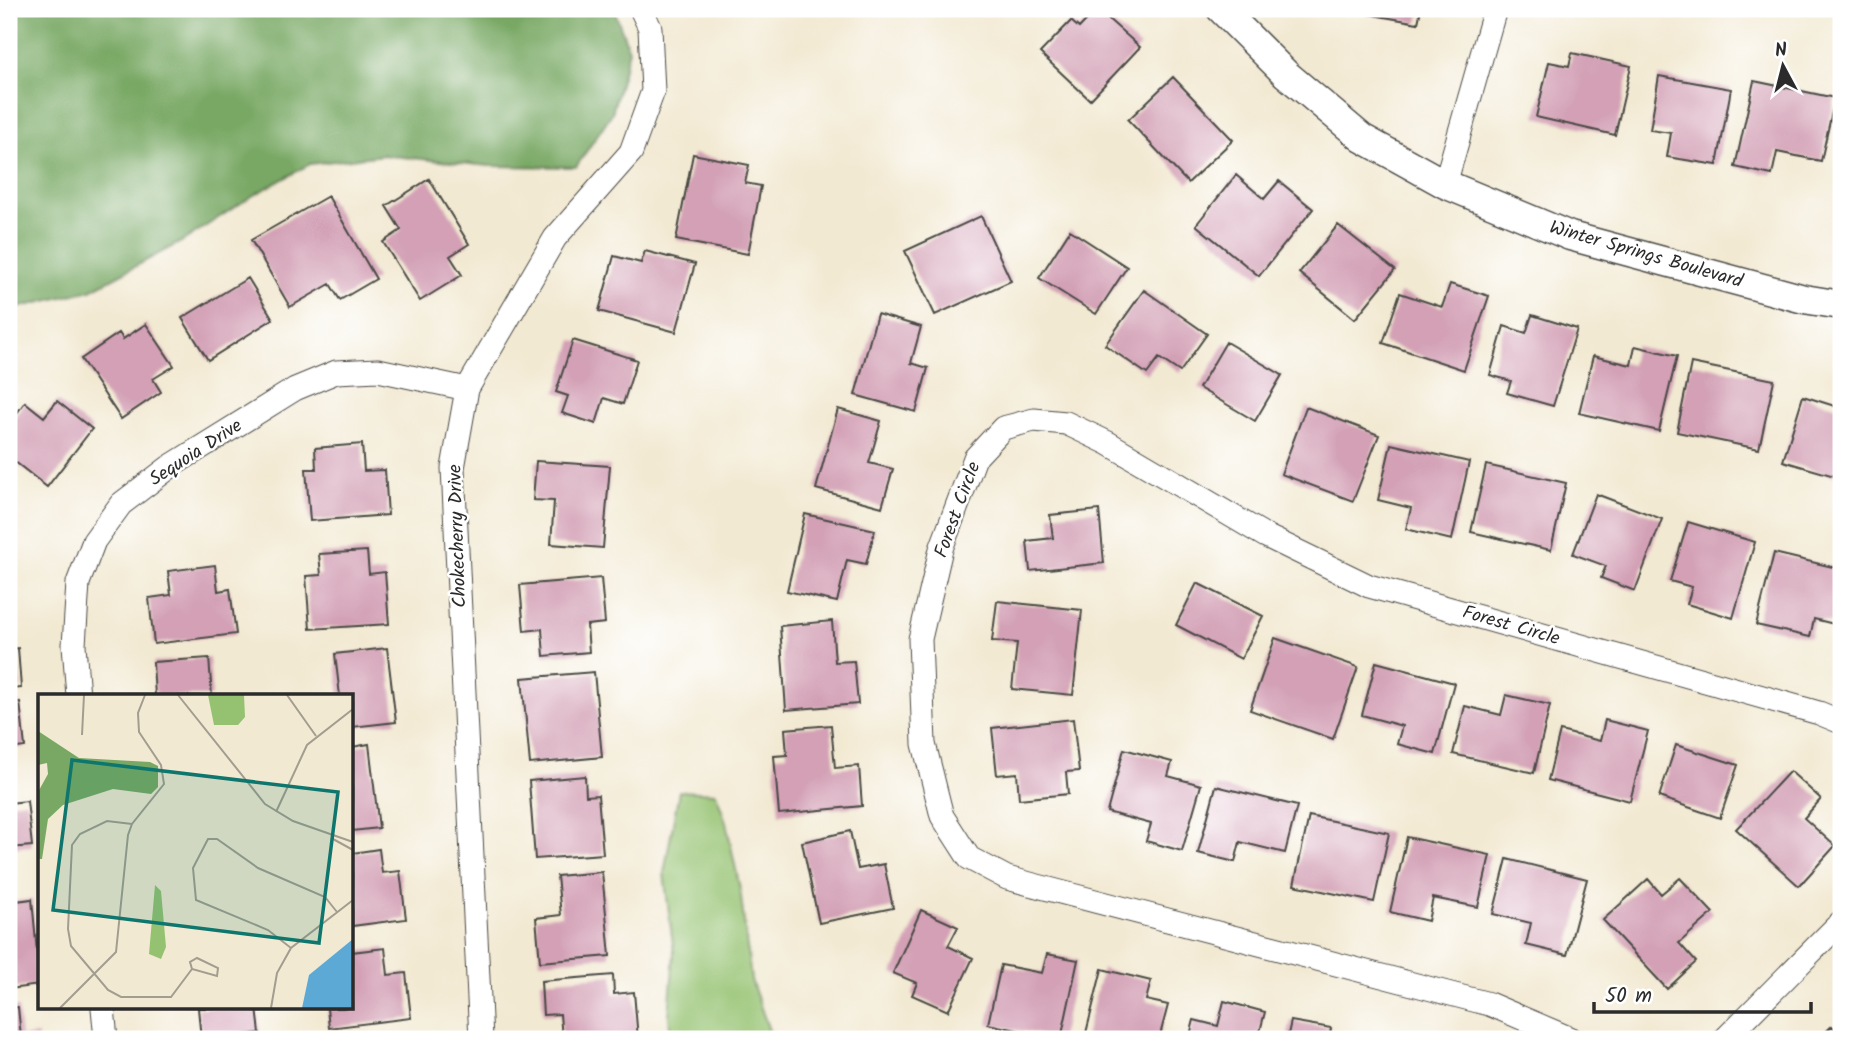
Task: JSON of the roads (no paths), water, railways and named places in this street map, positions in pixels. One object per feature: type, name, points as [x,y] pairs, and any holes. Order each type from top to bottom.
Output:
[{"type":"street","name":"Chokecherry Drive","points":[[481,1039],[453,468],[467,389],[555,238],[631,152],[653,91],[650,28],[641,9]]},
{"type":"street","name":"Winter Springs Boulevard","points":[[1220,9],[1286,74],[1362,138],[1445,184],[1570,236],[1804,299],[1841,304]]},
{"type":"street","points":[[1445,184],[1495,9]]},
{"type":"street","name":"Winter Springs Boulevard","points":[[1804,299],[1841,316]]},
{"type":"street","name":"Sequoia Drive","points":[[78,694],[74,645],[78,583],[94,541],[121,504],[171,466],[295,389],[336,372],[378,370],[467,389]]},
{"type":"street","name":"Forest Circle","points":[[1571,1039],[1489,1004],[1007,878],[969,859],[942,816],[924,744],[920,639],[941,548],[975,458],[1003,428],[1034,420],[1066,424],[1108,443],[1266,536],[1368,586],[1795,706],[1841,722]]},
{"type":"street","points":[[1725,1039],[1841,922]]},
{"type":"street","points":[[103,1010],[106,1039]]}]
